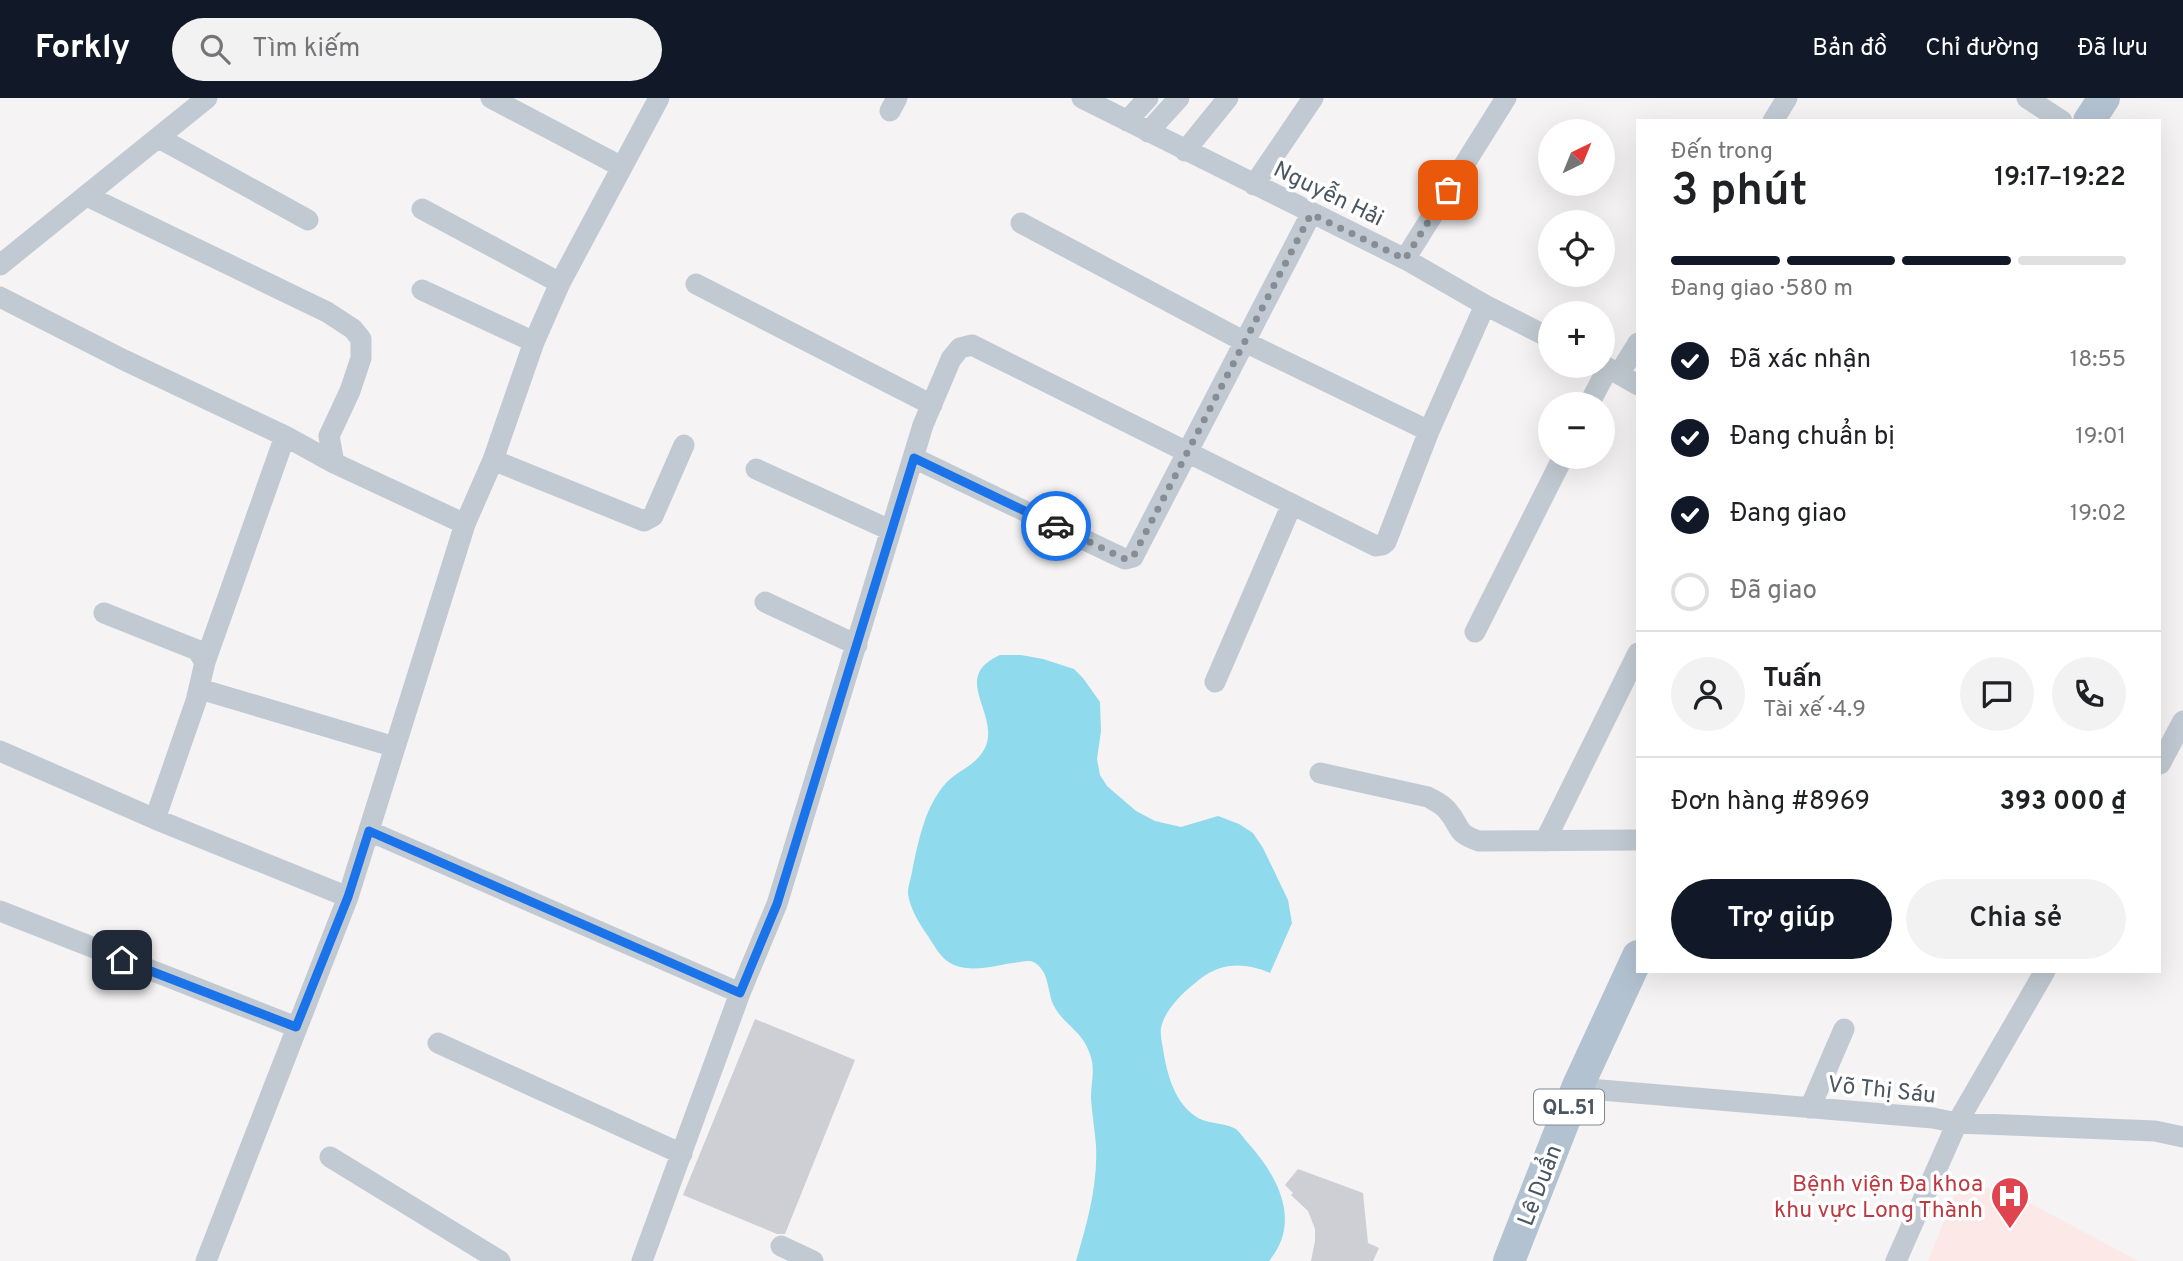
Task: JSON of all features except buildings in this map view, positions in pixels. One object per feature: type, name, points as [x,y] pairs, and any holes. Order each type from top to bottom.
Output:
[{"type":"main road","points":[[2090,119],[2104,98]]},
{"type":"main road","name":"Lê Duẩn","points":[[1509,1261],[1577,1088],[1636,960]]},
{"type":"street","points":[[0,265],[207,98]]},
{"type":"street","points":[[491,98],[622,167]]},
{"type":"street","points":[[205,1261],[348,897],[465,524],[492,460],[534,342],[559,283],[659,98]]},
{"type":"street","name":"Nguyễn Hải","points":[[1082,98],[1405,259],[1538,332]]},
{"type":"street","points":[[1127,121],[1148,98]]},
{"type":"street","points":[[1149,132],[1179,98]]},
{"type":"street","points":[[1185,151],[1228,98]]},
{"type":"street","points":[[1254,185],[1313,98]]},
{"type":"street","points":[[1405,259],[1506,98]]},
{"type":"street","points":[[1774,119],[1787,98]]},
{"type":"street","points":[[2026,98],[2059,119]]},
{"type":"street","points":[[159,138],[308,220]]},
{"type":"street","points":[[88,196],[327,312],[353,329],[361,339],[361,358],[330,436],[334,464]]},
{"type":"street","points":[[422,209],[559,283]]},
{"type":"street","points":[[914,458],[1129,559],[1138,551],[1311,214]]},
{"type":"street","points":[[1021,223],[1245,342],[1429,431]]},
{"type":"street","points":[[696,284],[932,405]]},
{"type":"street","points":[[422,290],[534,342]]},
{"type":"street","points":[[0,298],[285,436],[334,464],[465,524]]},
{"type":"street","points":[[642,1261],[740,993],[777,904],[923,425],[951,359],[960,348],[972,345],[1376,546],[1386,542],[1429,431],[1485,305]]},
{"type":"street","points":[[1615,364],[1636,345]]},
{"type":"street","points":[[1615,372],[1636,384]]},
{"type":"street","points":[[155,819],[200,689],[205,662],[285,436]]},
{"type":"street","points":[[492,460],[644,521],[653,516],[684,445]]},
{"type":"street","points":[[756,469],[890,530]]},
{"type":"street","points":[[1475,632],[1557,469]]},
{"type":"street","points":[[1215,682],[1292,504]]},
{"type":"street","points":[[765,602],[857,645]]},
{"type":"street","points":[[104,613],[197,650],[205,662]]},
{"type":"street","points":[[1545,841],[1636,657]]},
{"type":"street","points":[[200,689],[395,747]]},
{"type":"street","points":[[2161,762],[2183,721]]},
{"type":"street","points":[[0,751],[155,819],[348,897]]},
{"type":"street","points":[[1320,773],[1428,797],[1448,811],[1458,830],[1466,837],[1479,841],[1636,841]]},
{"type":"street","points":[[369,831],[740,993]]},
{"type":"street","points":[[0,912],[296,1027]]},
{"type":"street","points":[[1896,1261],[1957,1123],[2044,973]]},
{"type":"street","points":[[1810,1108],[1844,1029]]},
{"type":"street","points":[[438,1043],[682,1154]]},
{"type":"street","name":"Võ Thị Sáu","points":[[1577,1088],[1933,1118],[1957,1123],[2155,1131],[2183,1137]]},
{"type":"street","points":[[330,1157],[500,1261]]},
{"type":"street","points":[[781,1246],[813,1261]]},
{"type":"shaded area","name":"Bệnh viện Đa khoa khu vực Long Thành","points":[[1975,1184],[2022,1199],[2138,1261],[1928,1261],[1955,1194]]},
{"type":"water","points":[[1000,655],[1043,659],[1074,669],[1100,702],[1101,731],[1097,759],[1100,775],[1107,786],[1136,811],[1155,821],[1181,827],[1218,816],[1239,824],[1253,833],[1263,848],[1288,900],[1292,923],[1270,973],[1252,967],[1234,966],[1208,973],[1176,1000],[1163,1021],[1161,1030],[1165,1059],[1177,1096],[1198,1118],[1230,1126],[1238,1131],[1259,1156],[1277,1185],[1285,1215],[1284,1231],[1279,1246],[1269,1261],[1076,1261],[1091,1204],[1096,1161],[1091,1099],[1093,1067],[1087,1047],[1057,1012],[1048,983],[1035,963],[1026,961],[983,968],[955,965],[939,953],[913,910],[908,890],[923,825],[933,802],[946,783],[972,764],[985,748],[987,722],[979,697],[978,674],[985,664]]},
{"type":"way so far","points":[[1056,526],[1125,559],[1133,557],[1311,214],[1405,259],[1448,190]]},
{"type":"place","name":"Bệnh viện Đa khoa khu vực Long Thành","points":[[2010,1230]]},
{"type":"route","points":[[122,960],[296,1027],[348,897],[369,831],[740,993],[777,904],[914,458],[1056,526]]}]
